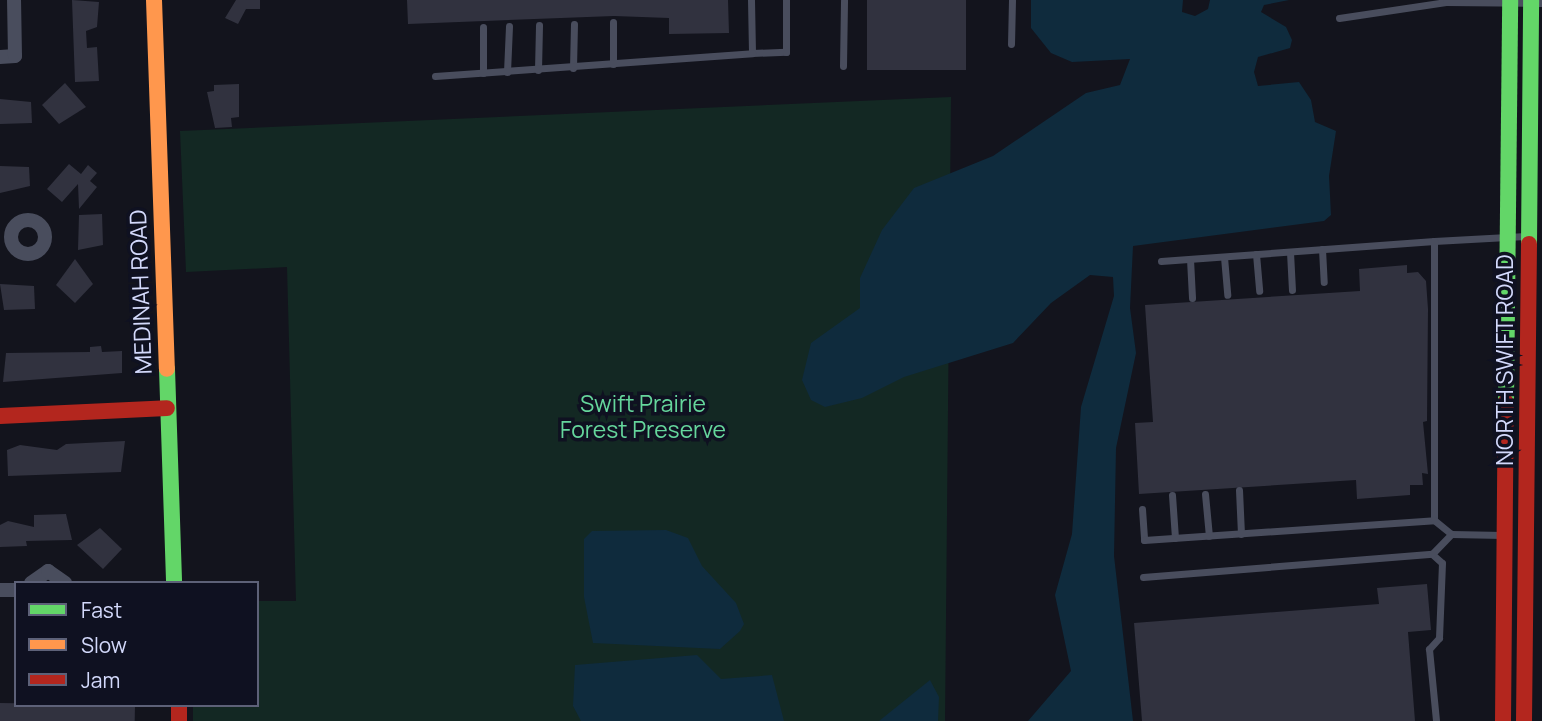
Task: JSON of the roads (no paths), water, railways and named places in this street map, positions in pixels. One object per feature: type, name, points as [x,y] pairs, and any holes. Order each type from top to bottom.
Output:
[{"type":"street","points":[[0,57],[15,56],[14,0]]},
{"type":"street","name":"MEDINAH ROAD","points":[[154,0],[174,581]]},
{"type":"street","name":"NORTH SWIFT ROAD","points":[[1503,721],[1510,1]]},
{"type":"street","name":"NORTH SWIFT ROAD","points":[[1524,721],[1530,535],[1527,236],[1534,2]]},
{"type":"street","points":[[0,416],[167,408]]},
{"type":"street","points":[[34,581],[48,570],[62,581]]},
{"type":"lane","points":[[751,0],[752,53]]},
{"type":"lane","points":[[435,76],[786,52],[786,0]]},
{"type":"lane","points":[[844,0],[844,66]]},
{"type":"lane","points":[[1011,44],[1012,0]]},
{"type":"lane","points":[[1339,18],[1446,2],[1534,2]]},
{"type":"lane","points":[[613,22],[613,64]]},
{"type":"lane","points":[[573,68],[574,24]]},
{"type":"lane","points":[[538,70],[539,25]]},
{"type":"lane","points":[[507,72],[509,26]]},
{"type":"lane","points":[[483,27],[483,73]]},
{"type":"lane","points":[[1161,261],[1527,236]]},
{"type":"lane","points":[[1434,241],[1434,520]]},
{"type":"lane","points":[[1322,249],[1324,282]]},
{"type":"lane","points":[[1290,252],[1292,290]]},
{"type":"lane","points":[[1256,254],[1259,291]]},
{"type":"lane","points":[[1224,257],[1227,295]]},
{"type":"lane","points":[[1190,259],[1192,298]]},
{"type":"lane","points":[[1239,490],[1241,534]]},
{"type":"lane","points":[[1205,494],[1209,536]]},
{"type":"lane","points":[[1172,495],[1175,538]]},
{"type":"lane","points":[[1142,509],[1144,540],[1434,520],[1451,534],[1530,535]]},
{"type":"lane","points":[[1143,577],[1432,554],[1451,534]]},
{"type":"lane","points":[[1432,554],[1442,564],[1439,638],[1429,649],[1436,721]]},
{"type":"water","points":[[1031,0],[1183,0],[1182,12],[1195,16],[1208,9],[1210,0],[1289,0],[1264,5],[1261,12],[1286,27],[1292,40],[1290,48],[1258,57],[1254,72],[1258,86],[1299,82],[1311,100],[1315,122],[1336,131],[1329,176],[1331,215],[1324,221],[1133,246],[1130,308],[1136,353],[1116,448],[1114,556],[1133,721],[1028,721],[1071,671],[1055,595],[1072,534],[1081,407],[1114,296],[1113,277],[1090,275],[1051,303],[1013,343],[904,377],[862,398],[825,407],[811,400],[802,380],[811,343],[860,308],[860,278],[882,230],[914,188],[993,156],[1086,93],[1120,85],[1130,59],[1072,62],[1051,53],[1031,28]]},
{"type":"water","points":[[666,530],[688,538],[702,566],[736,603],[744,624],[740,631],[720,649],[593,643],[584,597],[584,539],[592,531]]},
{"type":"water","points":[[697,655],[721,679],[772,675],[784,721],[581,721],[573,706],[575,665]]},
{"type":"water","points":[[930,680],[939,697],[938,721],[879,721]]},
{"type":"park label","name":"Swift Prairie Forest Preserve","points":[[643,416]]}]
